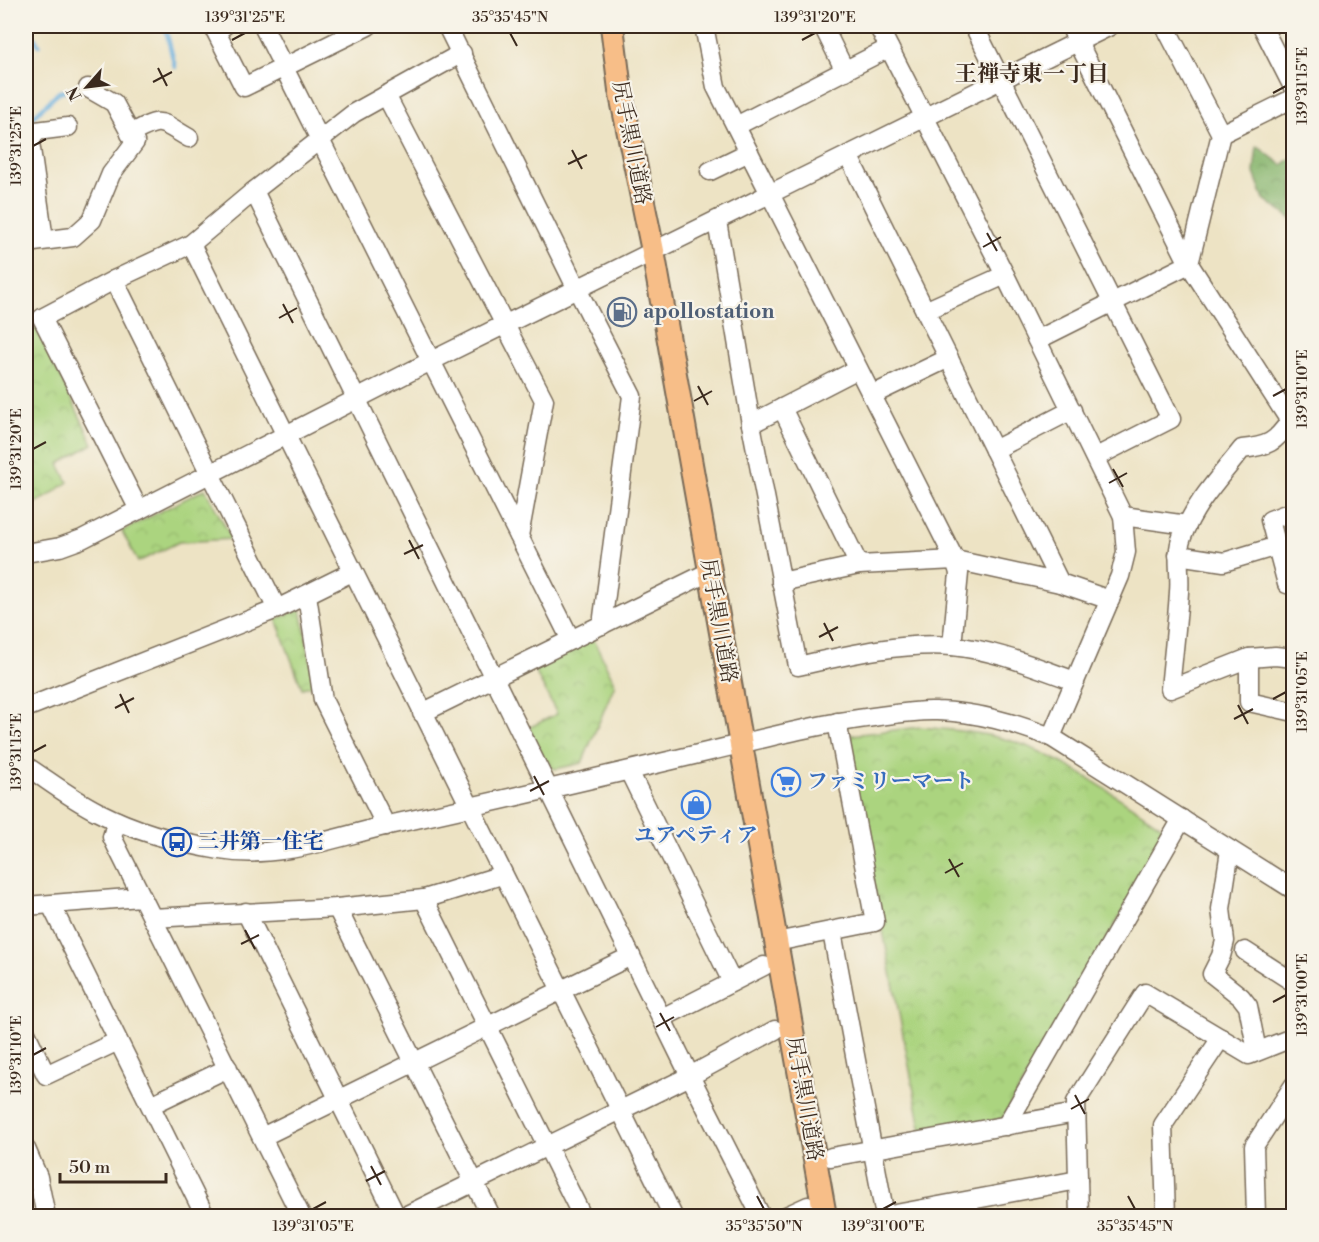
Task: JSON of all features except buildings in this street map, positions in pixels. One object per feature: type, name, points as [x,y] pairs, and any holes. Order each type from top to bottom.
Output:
[{"type":"main road","name":"尻手黒川道路","points":[[612,26],[627,128],[653,251],[776,942],[816,1211]]},
{"type":"street","points":[[224,26],[215,30],[244,87],[368,26]]},
{"type":"street","points":[[263,26],[571,640]]},
{"type":"street","points":[[447,26],[632,396],[602,625]]},
{"type":"street","points":[[704,26],[716,87],[955,560],[959,573],[952,646]]},
{"type":"street","points":[[823,26],[845,71]]},
{"type":"street","points":[[878,26],[1005,275],[1123,516],[1126,552],[1120,576],[1051,737]]},
{"type":"street","points":[[974,26],[1171,419],[1095,457]]},
{"type":"street","points":[[26,553],[70,544],[431,361],[1001,79],[1074,33],[1110,26]]},
{"type":"street","points":[[1037,340],[1189,264],[1221,134],[1166,26]]},
{"type":"street","points":[[1262,26],[1293,89]]},
{"type":"street","points":[[1074,33],[1189,264],[1292,421],[1278,438],[1264,446],[1242,449],[1195,509],[1187,525],[1178,555],[1180,589],[1170,689],[1249,658],[1275,656],[1293,658]]},
{"type":"street","points":[[736,126],[889,48]]},
{"type":"street","points":[[138,510],[42,318],[114,280],[191,244],[254,191],[354,113],[462,53]]},
{"type":"street","points":[[26,243],[73,237],[92,220],[111,174],[135,142],[114,103],[88,88]]},
{"type":"street","points":[[386,95],[544,400],[519,536]]},
{"type":"street","points":[[1221,134],[1293,98]]},
{"type":"street","points":[[130,134],[156,121],[189,138]]},
{"type":"street","points":[[44,240],[30,142],[36,131],[55,123]]},
{"type":"street","points":[[710,171],[749,152]]},
{"type":"street","points":[[848,155],[1060,583]]},
{"type":"street","points":[[254,191],[761,1216]]},
{"type":"street","points":[[717,221],[751,424],[798,666],[857,653],[952,646],[1011,657],[1075,681]]},
{"type":"street","points":[[191,244],[673,1216]]},
{"type":"street","points":[[926,311],[1005,275]]},
{"type":"street","points":[[114,280],[277,609]]},
{"type":"street","points":[[872,395],[949,358]]},
{"type":"street","points":[[751,424],[858,369]]},
{"type":"street","points":[[782,408],[859,565]]},
{"type":"street","points":[[994,450],[1072,410]]},
{"type":"street","points":[[1293,511],[1270,520],[1287,585],[1293,586]]},
{"type":"street","points":[[1123,516],[1187,525]]},
{"type":"street","points":[[1178,555],[1224,562],[1277,546]]},
{"type":"street","points":[[781,582],[859,565],[955,560],[1060,583],[1110,600]]},
{"type":"street","points":[[26,708],[277,609],[352,572]]},
{"type":"street","points":[[422,713],[709,572]]},
{"type":"street","points":[[307,595],[323,700],[386,826]]},
{"type":"street","points":[[1249,658],[1249,702],[1293,712]]},
{"type":"street","points":[[26,766],[96,811],[117,821],[177,842],[222,850],[263,853],[305,848],[386,826],[837,722],[899,713],[936,711],[993,718],[1051,737],[1293,890]]},
{"type":"street","points":[[776,942],[875,922],[837,722]]},
{"type":"street","points":[[629,771],[732,982]]},
{"type":"street","points":[[1006,1126],[1182,819]]},
{"type":"street","points":[[117,821],[112,837],[301,1216]]},
{"type":"street","points":[[1230,850],[1221,909],[1225,941],[1212,974],[1248,1006],[1257,1052]]},
{"type":"street","points":[[152,918],[338,908],[424,899],[502,875]]},
{"type":"street","points":[[26,906],[141,897]]},
{"type":"street","points":[[424,899],[582,1216]]},
{"type":"street","points":[[51,905],[205,1216]]},
{"type":"street","points":[[338,908],[491,1216]]},
{"type":"street","points":[[246,912],[396,1216]]},
{"type":"street","points":[[832,932],[885,1216],[1078,1180]]},
{"type":"street","points":[[1245,951],[1290,980],[1293,976]]},
{"type":"street","points":[[262,1137],[631,956]]},
{"type":"street","points":[[662,1018],[764,966]]},
{"type":"street","points":[[1079,1216],[1076,1102],[1145,993],[1249,1055],[1293,1037]]},
{"type":"street","points":[[405,1216],[690,1076],[775,1030]]},
{"type":"street","points":[[26,1033],[46,1075],[118,1041]]},
{"type":"street","points":[[1166,1216],[1163,1125],[1221,1038]]},
{"type":"street","points":[[151,1105],[228,1068]]},
{"type":"street","points":[[1256,1216],[1254,1146],[1293,1085]]},
{"type":"street","points":[[831,1157],[1076,1113]]},
{"type":"street","points":[[26,1149],[38,1177],[46,1216]]},
{"type":"street","points":[[786,1216],[816,1211]]},
{"type":"green space","points":[[1257,146],[1282,165],[1293,157],[1293,220],[1264,199],[1254,173]]},
{"type":"green space","points":[[26,320],[29,326],[37,328],[93,444],[59,464],[68,482],[31,505],[26,498]]},
{"type":"green space","points":[[205,489],[232,539],[179,542],[138,562],[122,531]]},
{"type":"green space","points":[[301,609],[315,685],[302,688],[276,619]]},
{"type":"green space","points":[[592,636],[615,684],[582,763],[556,769],[546,765],[528,728],[557,714],[532,665]]},
{"type":"green space","points":[[921,727],[989,735],[1016,742],[1047,755],[1115,795],[1164,828],[1166,837],[1002,1119],[922,1133],[846,739],[851,735]]},
{"type":"waterway","points":[[165,26],[175,67]]},
{"type":"waterway","points":[[26,27],[39,45]]},
{"type":"waterway","points":[[31,119],[59,92],[85,88]]},
{"type":"place","name":"apollostation","points":[[622,312]]},
{"type":"place","name":"ファミリーマート","points":[[786,782]]},
{"type":"place","name":"ユアペティア","points":[[696,805]]},
{"type":"place","name":"三井第一住宅","points":[[177,842]]},
{"type":"district","name":"王禅寺東一丁目","points":[[1032,74]]}]
